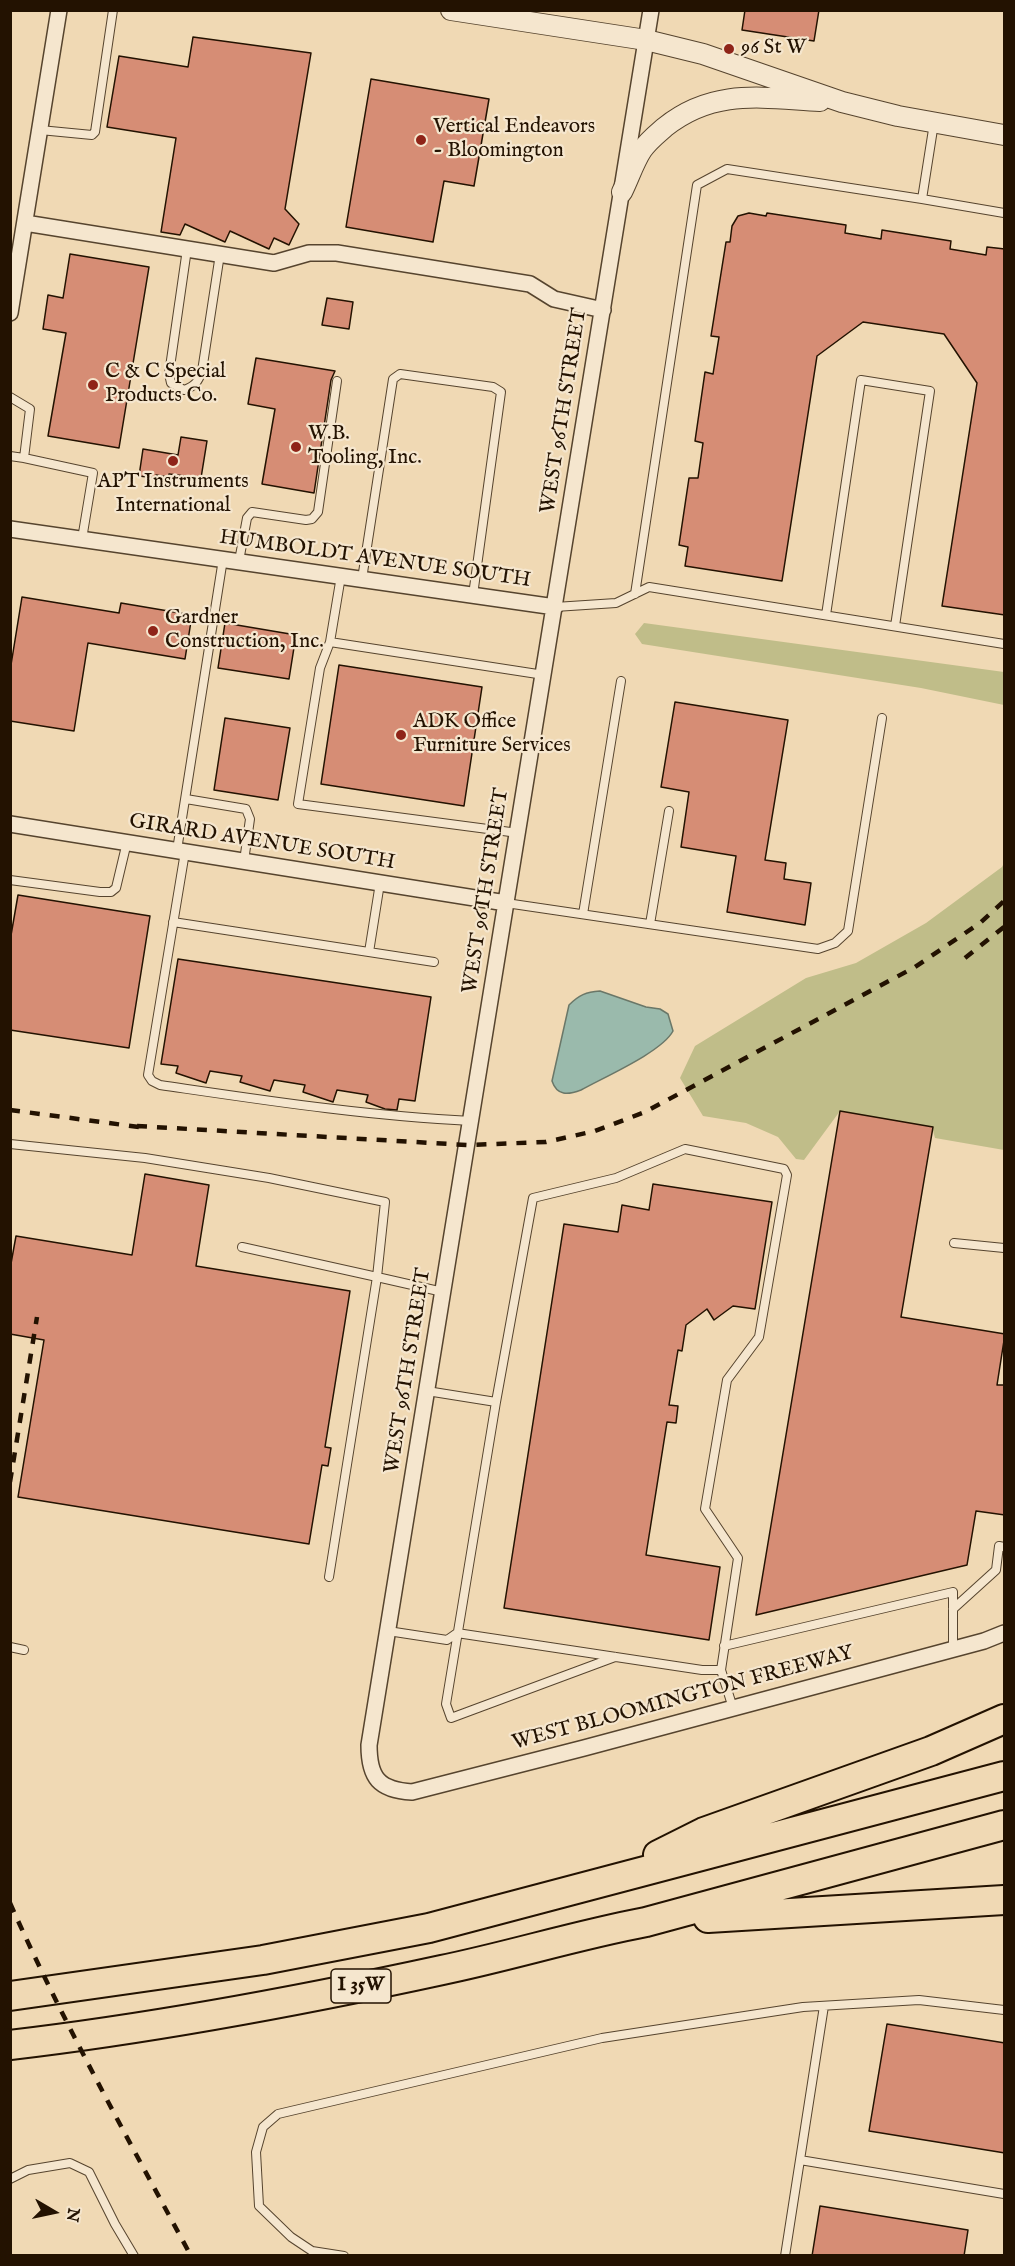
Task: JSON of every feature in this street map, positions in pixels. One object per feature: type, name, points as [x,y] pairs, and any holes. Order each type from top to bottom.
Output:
[{"type":"highway","points":[[597,1884],[704,1832],[931,1751],[1005,1719]]},
{"type":"highway","name":"I 35W","points":[[10,1996],[263,1960],[429,1928],[1005,1776]]},
{"type":"highway","name":"I 35W","points":[[10,2045],[74,2037],[256,2007],[432,1972],[599,1930],[646,1922],[1005,1825]]},
{"type":"highway","points":[[646,1922],[1005,1900]]},
{"type":"highway","points":[[10,1986],[89,1986]]},
{"type":"highway","points":[[10,2054],[74,2037]]},
{"type":"street","points":[[10,314],[20,232],[40,130],[59,10]]},
{"type":"street","points":[[451,10],[646,40],[703,54],[842,102],[934,123],[1005,135]]},
{"type":"street","name":"WEST 96TH STREET","points":[[375,1777],[371,1769],[369,1745],[651,10]]},
{"type":"street","points":[[622,192],[643,149],[674,120],[696,108],[735,97],[842,102]]},
{"type":"street","points":[[20,232],[188,249],[274,263],[309,253],[337,253],[530,285],[554,299],[603,310]]},
{"type":"street","name":"HUMBOLDT AVENUE SOUTH","points":[[10,529],[555,607]]},
{"type":"street","name":"GIRARD AVENUE SOUTH","points":[[10,824],[507,903]]},
{"type":"street","name":"WEST BLOOMINGTON FREEWAY","points":[[375,1777],[382,1785],[394,1791],[412,1791],[584,1749],[1005,1633]]},
{"type":"lane","points":[[40,130],[92,135],[95,132],[113,10]]},
{"type":"lane","points":[[922,200],[934,123]]},
{"type":"lane","points":[[635,594],[697,184],[727,169],[1005,213]]},
{"type":"lane","points":[[188,249],[169,374],[171,383],[184,390],[193,387],[202,371],[220,254]]},
{"type":"lane","points":[[362,579],[393,379],[400,374],[411,375],[493,387],[501,392],[473,595]]},
{"type":"lane","points":[[826,615],[861,380],[930,391],[895,626]]},
{"type":"lane","points":[[240,561],[247,518],[252,512],[306,520],[312,519],[318,512],[337,381]]},
{"type":"lane","points":[[10,397],[30,409],[24,458]]},
{"type":"lane","points":[[10,456],[93,473],[82,539]]},
{"type":"lane","points":[[223,559],[186,799],[172,922],[148,1075],[152,1081],[160,1085],[307,1107],[410,1118],[471,1121]]},
{"type":"lane","points":[[341,576],[330,642],[320,668],[298,804],[518,833]]},
{"type":"lane","points":[[555,607],[616,603],[649,587],[1005,644]]},
{"type":"lane","points":[[330,642],[544,675]]},
{"type":"lane","points":[[583,914],[621,681]]},
{"type":"lane","points":[[507,903],[818,949],[835,943],[848,931],[882,718]]},
{"type":"lane","points":[[186,799],[246,809],[250,819],[244,861]]},
{"type":"lane","points":[[650,924],[669,811]]},
{"type":"lane","points":[[10,880],[111,892],[116,888],[127,842]]},
{"type":"lane","points":[[369,952],[380,883]]},
{"type":"lane","points":[[172,922],[434,962]]},
{"type":"lane","points":[[10,1144],[145,1158],[269,1178],[385,1202],[376,1277],[329,1577]]},
{"type":"lane","points":[[615,1657],[451,1718],[446,1704],[532,1198],[616,1178],[686,1149],[784,1169],[787,1175],[759,1337],[728,1380],[705,1509],[738,1558],[721,1670],[733,1708]]},
{"type":"lane","points":[[954,1243],[1005,1248]]},
{"type":"lane","points":[[242,1247],[443,1292]]},
{"type":"lane","points":[[427,1391],[496,1402]]},
{"type":"lane","points":[[953,1609],[996,1570],[999,1546],[1005,1547]]},
{"type":"lane","points":[[724,1646],[953,1592],[953,1649]]},
{"type":"lane","points":[[388,1631],[447,1640],[457,1633],[702,1670],[721,1670]]},
{"type":"lane","points":[[10,1647],[24,1650]]},
{"type":"lane","points":[[345,2256],[312,2251],[291,2237],[259,2206],[256,2152],[264,2127],[278,2114],[602,2038],[803,2007],[919,2000],[1005,2010]]},
{"type":"lane","points":[[785,2256],[824,2006]]},
{"type":"lane","points":[[800,2160],[1005,2194]]},
{"type":"lane","points":[[10,2179],[28,2170],[70,2163],[89,2172],[134,2256]]},
{"type":"shaded area","points":[[644,623],[1004,672],[1004,705],[921,688],[642,644],[635,634]]},
{"type":"shaded area","points":[[1004,863],[1004,1150],[935,1138],[932,1127],[840,1111],[804,1160],[796,1159],[778,1137],[746,1123],[703,1116],[680,1078],[695,1046],[806,978],[856,963],[926,923],[1002,867]]},
{"type":"shaded area","points":[[600,991],[646,1007],[660,1009],[668,1014],[673,1031],[657,1047],[617,1071],[581,1090],[572,1093],[560,1092],[552,1081],[569,1005],[583,995]]},
{"type":"building","points":[[745,10],[819,10],[814,41],[742,30]]},
{"type":"building","points":[[193,37],[311,53],[285,209],[299,224],[289,245],[274,238],[269,249],[230,231],[225,242],[185,224],[180,235],[161,232],[176,138],[107,127],[119,56],[188,67]]},
{"type":"building","name":"Vertical Endeavors - Bloomington","points":[[371,79],[489,99],[474,186],[444,181],[433,242],[346,227]]},
{"type":"building","points":[[749,213],[766,216],[767,213],[846,225],[845,233],[881,239],[882,230],[951,241],[950,249],[986,255],[987,247],[1005,249],[1005,615],[942,606],[977,383],[944,334],[863,322],[817,356],[782,581],[685,566],[688,547],[679,545],[689,478],[698,478],[703,443],[695,441],[705,372],[713,374],[719,337],[711,336],[726,242],[730,242],[732,226],[738,216]]},
{"type":"building","name":"C & C Special Products Co.","points":[[70,254],[149,267],[119,448],[48,436],[66,333],[43,329],[48,295],[63,298]]},
{"type":"building","points":[[327,298],[353,302],[349,329],[322,325]]},
{"type":"building","name":"W.B. Tooling, Inc.","points":[[256,358],[335,371],[331,380],[314,493],[262,484],[275,409],[248,404]]},
{"type":"building","name":"APT Instruments International","points":[[181,437],[207,441],[201,478],[169,474],[168,477],[156,475],[156,478],[139,476],[143,449],[178,455]]},
{"type":"building","points":[[22,597],[119,613],[121,603],[192,615],[185,659],[88,643],[74,731],[10,721],[10,671]]},
{"type":"building","points":[[225,623],[296,635],[289,679],[218,668]]},
{"type":"building","name":"ADK Office Furniture Services","points":[[339,665],[482,687],[464,806],[321,784]]},
{"type":"building","points":[[675,702],[788,720],[765,860],[786,863],[784,879],[811,883],[805,925],[727,912],[736,856],[681,847],[689,792],[661,787]]},
{"type":"building","points":[[225,718],[290,728],[278,800],[214,790]]},
{"type":"building","points":[[18,895],[150,916],[129,1048],[10,1030],[10,941]]},
{"type":"building","points":[[178,959],[431,997],[415,1101],[399,1099],[397,1110],[385,1109],[366,1102],[368,1095],[337,1090],[333,1102],[303,1092],[305,1085],[274,1080],[270,1091],[240,1082],[242,1076],[210,1071],[206,1083],[176,1073],[178,1066],[161,1064]]},
{"type":"building","points":[[840,1111],[933,1127],[901,1317],[1005,1334],[997,1385],[1005,1385],[1005,1515],[976,1511],[967,1565],[756,1615]]},
{"type":"building","points":[[145,1174],[209,1185],[196,1266],[350,1291],[325,1447],[331,1448],[328,1466],[322,1465],[309,1544],[18,1497],[44,1340],[10,1334],[10,1269],[16,1236],[132,1255]]},
{"type":"building","points":[[653,1184],[772,1202],[755,1309],[733,1306],[714,1320],[707,1309],[686,1325],[682,1351],[678,1350],[669,1405],[678,1406],[676,1423],[667,1422],[646,1555],[720,1567],[709,1640],[504,1608],[564,1224],[618,1232],[622,1205],[649,1210]]},
{"type":"building","points":[[887,2024],[1005,2043],[1005,2153],[869,2131]]},
{"type":"building","points":[[820,2206],[968,2230],[964,2256],[812,2256]]},
{"type":"railway","points":[[137,1126],[467,1145],[546,1142],[595,1131],[645,1112],[915,967],[980,923],[1004,901]]},
{"type":"railway","points":[[965,958],[1004,927]]},
{"type":"railway","points":[[10,1110],[139,1127]]},
{"type":"railway","points":[[10,1482],[37,1317]]},
{"type":"railway","points":[[10,1903],[74,2037],[191,2256]]},
{"type":"place","name":"96 St W","points":[[729,49]]},
{"type":"place","name":"Vertical Endeavors - Bloomington","points":[[421,140]]},
{"type":"place","name":"C & C Special Products Co.","points":[[93,385]]},
{"type":"place","name":"W.B. Tooling, Inc.","points":[[296,447]]},
{"type":"place","name":"APT Instruments International","points":[[173,461]]},
{"type":"place","name":"Gardner Construction, Inc.","points":[[153,631]]},
{"type":"place","name":"ADK Office Furniture Services","points":[[401,735]]}]
